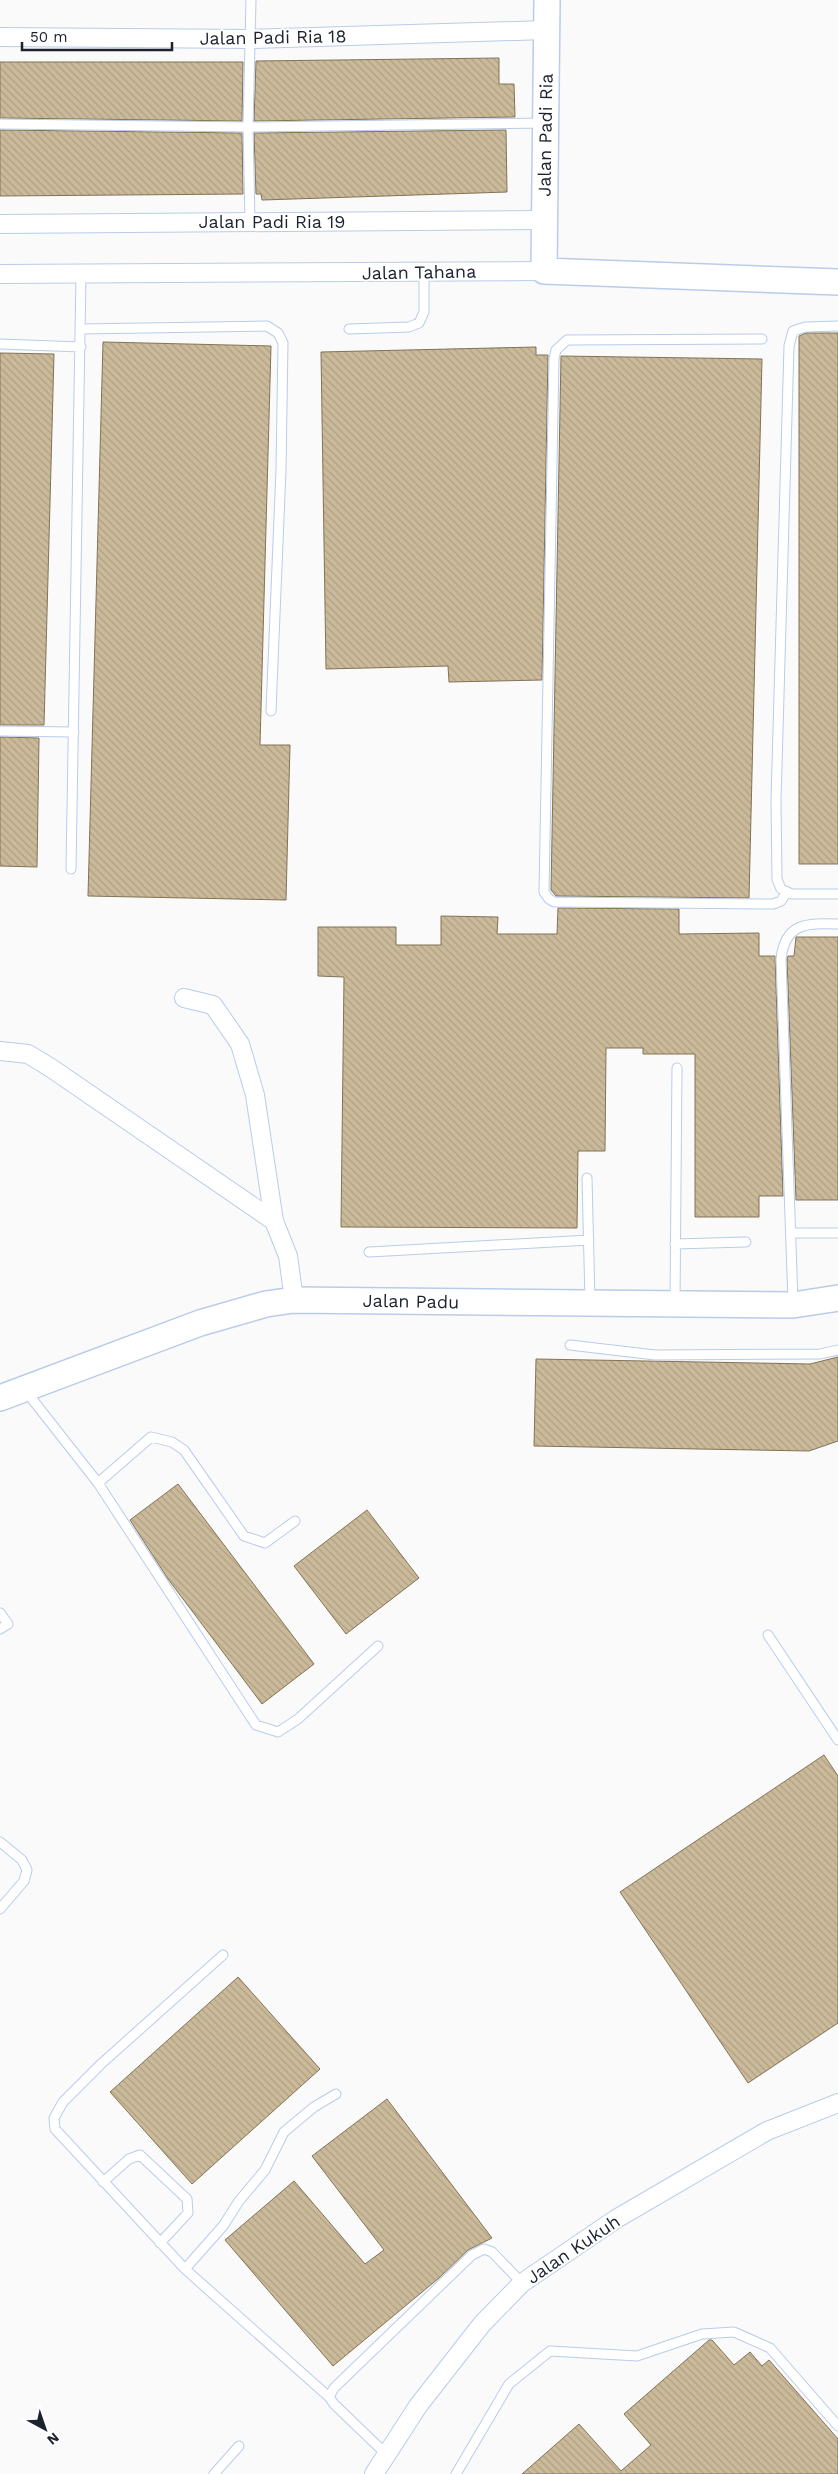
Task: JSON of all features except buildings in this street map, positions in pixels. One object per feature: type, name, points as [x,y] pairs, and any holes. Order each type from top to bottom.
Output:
[{"type":"street","name":"Jalan Padi Ria","points":[[544,271],[547,0]]},
{"type":"street","name":"Jalan Padi Ria 18","points":[[0,37],[250,39],[546,30]]},
{"type":"street","name":"Jalan Padi Ria 19","points":[[0,224],[544,220]]},
{"type":"street","name":"Jalan Tahana","points":[[0,274],[544,271],[838,282]]},
{"type":"street","points":[[184,998],[213,1005],[240,1044],[255,1095],[274,1221],[288,1256],[294,1300]]},
{"type":"street","points":[[1,1047],[28,1054],[51,1068],[274,1221]]},
{"type":"street","name":"Jalan Padu","points":[[0,1398],[200,1323],[266,1304],[294,1300],[793,1305],[838,1298]]},
{"type":"street","name":"Jalan Kukuh","points":[[374,2474],[418,2406],[471,2339],[522,2283],[616,2219],[767,2131],[838,2103]]},
{"type":"lane","points":[[250,221],[248,127],[251,0]]},
{"type":"lane","points":[[0,124],[248,127],[546,122]]},
{"type":"lane","points":[[349,329],[409,327],[420,322],[424,312],[424,271]]},
{"type":"lane","points":[[71,869],[81,275]]},
{"type":"lane","points":[[81,329],[267,326],[278,333],[283,343],[281,470],[271,711]]},
{"type":"lane","points":[[838,326],[805,327],[793,331],[789,346],[776,800],[777,879],[781,890],[786,893],[838,894]]},
{"type":"lane","points":[[762,339],[567,340],[556,350],[554,359],[544,892],[554,902],[773,904],[781,901],[786,893]]},
{"type":"lane","points":[[0,344],[81,347]]},
{"type":"lane","points":[[0,731],[74,732]]},
{"type":"lane","points":[[793,1305],[781,959],[783,942],[792,930],[818,924],[838,924]]},
{"type":"lane","points":[[675,1304],[677,1068]]},
{"type":"lane","points":[[587,1178],[590,1303]]},
{"type":"lane","points":[[791,1233],[838,1234]]},
{"type":"lane","points":[[369,1252],[588,1240]]},
{"type":"lane","points":[[675,1244],[746,1242]]},
{"type":"lane","points":[[570,1345],[655,1355],[820,1354],[838,1350]]},
{"type":"lane","points":[[23,1388],[98,1483],[256,1725],[278,1732],[298,1719],[378,1646]]},
{"type":"lane","points":[[98,1483],[152,1438],[172,1442],[184,1450],[244,1536],[265,1543],[295,1521]]},
{"type":"lane","points":[[0,1613],[8,1624],[0,1629]]},
{"type":"lane","points":[[768,1634],[838,1740]]},
{"type":"lane","points":[[0,1842],[22,1860],[27,1870],[24,1881],[0,1909]]},
{"type":"lane","points":[[223,1955],[101,2064],[63,2102],[54,2118],[54,2129],[185,2269],[329,2397],[387,2455]]},
{"type":"lane","points":[[185,2269],[223,2226],[239,2201],[265,2170],[284,2132],[314,2107],[336,2094]]},
{"type":"lane","points":[[103,2182],[129,2159],[140,2155],[187,2199],[188,2213],[160,2243]]},
{"type":"lane","points":[[329,2397],[334,2388],[472,2255],[484,2249],[492,2252],[522,2283]]},
{"type":"lane","points":[[456,2474],[509,2384],[550,2351],[637,2356],[702,2334],[734,2332],[770,2348],[838,2426]]},
{"type":"lane","points":[[214,2474],[239,2446]]}]
